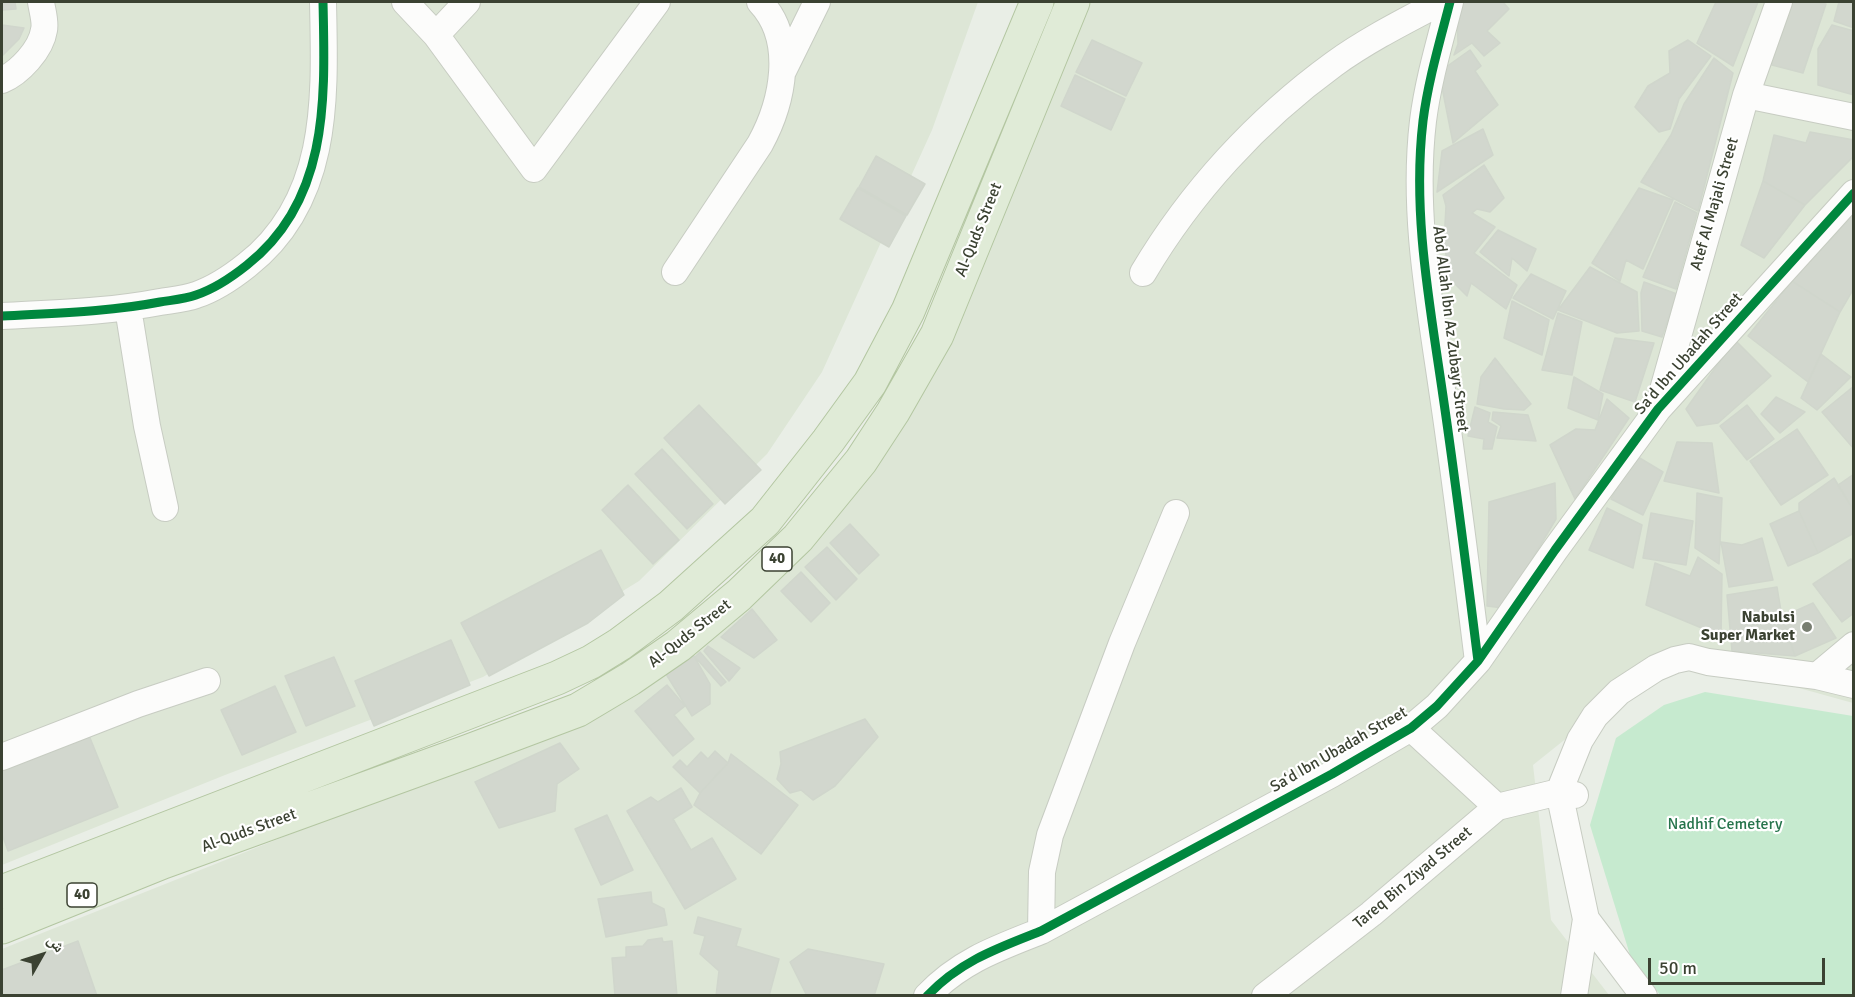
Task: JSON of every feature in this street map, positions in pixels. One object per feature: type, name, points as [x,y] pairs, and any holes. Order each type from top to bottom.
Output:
[{"type":"highway","name":"Al-Quds Street","points":[[2,892],[557,678],[591,662],[620,644],[671,606],[765,521],[870,383],[908,311],[1037,2]]},
{"type":"highway","name":"Al-Quds Street","points":[[2,927],[163,862],[578,710],[630,679],[678,646],[739,595],[798,538],[861,461],[893,412],[926,354],[937,334],[1073,2]]},
{"type":"street","points":[[2,80],[13,75],[34,53],[44,31],[41,2]]},
{"type":"street","points":[[2,316],[128,308],[196,295],[232,277],[265,252],[291,218],[307,184],[322,115],[323,2]]},
{"type":"street","points":[[405,2],[436,35],[534,169],[657,2]]},
{"type":"street","points":[[436,35],[468,2]]},
{"type":"street","points":[[760,2],[773,18],[778,30],[783,71]]},
{"type":"street","points":[[675,272],[771,124],[783,71],[818,2]]},
{"type":"street","points":[[1143,273],[1165,237],[1204,184],[1293,96],[1335,63],[1441,2]]},
{"type":"street","name":"Abd Allah Ibn Az Zubayr Street","points":[[1450,2],[1430,79],[1423,122],[1421,232],[1478,661]]},
{"type":"street","name":"Atef Al Majali Street","points":[[1658,409],[1746,95],[1779,2]]},
{"type":"street","points":[[1746,95],[1854,117]]},
{"type":"street","name":"Saʻd Ibn Ubadah Street","points":[[927,996],[954,970],[996,949],[1041,931],[1332,774],[1411,728],[1437,706],[1478,661],[1555,550],[1658,409],[1854,193]]},
{"type":"street","points":[[128,308],[147,426],[165,508]]},
{"type":"street","points":[[1041,931],[1042,872],[1050,835],[1122,643],[1176,513]]},
{"type":"street","points":[[1817,676],[1854,645]]},
{"type":"street","points":[[1574,996],[1586,919],[1566,800],[1580,740],[1595,716],[1619,692],[1656,668],[1675,660],[1817,676],[1854,685]]},
{"type":"street","points":[[2,757],[128,708],[207,681]]},
{"type":"street","points":[[1411,728],[1497,807]]},
{"type":"street","name":"Tareq Bin Ziyad Street","points":[[1265,996],[1371,914],[1497,807],[1566,800]]},
{"type":"street","points":[[1586,919],[1644,996]]},
{"type":"shaded area","points":[[2,2],[978,2],[932,130],[822,372],[767,454],[639,581],[483,677],[225,775],[2,865]]},
{"type":"shaded area","points":[[1081,2],[1853,2],[1853,703],[1673,653],[1533,765],[1551,920],[1609,995],[2,996],[2,949],[617,704],[799,553],[927,377]]},
{"type":"green space","name":"Nadhif Cemetery","points":[[1705,692],[1853,716],[1853,995],[1660,995],[1630,955],[1590,825],[1616,738],[1664,705]]},
{"type":"building","points":[[2,2],[15,2],[16,9],[2,10]]},
{"type":"building","points":[[1457,2],[1503,2],[1509,9],[1487,31],[1500,43],[1484,56],[1472,43],[1454,55],[1458,44]]},
{"type":"building","points":[[1716,2],[1758,2],[1733,66],[1697,43]]},
{"type":"building","points":[[1791,2],[1826,4],[1803,73],[1772,65],[1773,42]]},
{"type":"building","points":[[1839,2],[1854,2],[1854,28],[1834,21]]},
{"type":"building","points":[[2,25],[24,28],[19,39],[2,56]]},
{"type":"building","points":[[1832,25],[1854,31],[1854,95],[1818,85],[1818,49]]},
{"type":"building","points":[[1092,40],[1142,63],[1126,96],[1076,72]]},
{"type":"building","points":[[1688,40],[1711,56],[1679,99],[1670,129],[1659,132],[1635,107],[1648,86],[1670,73],[1669,51]]},
{"type":"building","points":[[1470,50],[1481,66],[1475,71],[1498,105],[1453,143],[1439,72]]},
{"type":"building","points":[[1714,58],[1733,73],[1698,211],[1641,182],[1671,135],[1684,104]]},
{"type":"building","points":[[1075,75],[1125,99],[1111,130],[1061,106]]},
{"type":"building","points":[[1483,129],[1493,155],[1437,192],[1442,151]]},
{"type":"building","points":[[1810,132],[1854,140],[1854,156],[1805,205],[1763,181],[1774,135],[1806,143]]},
{"type":"building","points":[[876,156],[925,184],[907,215],[859,187]]},
{"type":"building","points":[[1484,165],[1504,198],[1490,212],[1477,209],[1472,213],[1495,227],[1474,253],[1517,285],[1506,309],[1471,283],[1467,296],[1450,279],[1444,243],[1446,206],[1443,195]]},
{"type":"building","points":[[1763,181],[1805,205],[1764,258],[1741,245]]},
{"type":"building","points":[[858,188],[906,216],[889,247],[840,219]]},
{"type":"building","points":[[1639,188],[1673,200],[1643,269],[1626,260],[1620,281],[1592,263]]},
{"type":"building","points":[[1675,202],[1697,213],[1676,289],[1643,277]]},
{"type":"building","points":[[1854,214],[1854,288],[1840,312],[1792,281]]},
{"type":"building","points":[[1498,230],[1536,249],[1527,271],[1512,258],[1509,276],[1480,252]]},
{"type":"building","points":[[1590,267],[1637,292],[1639,331],[1617,333],[1558,310]]},
{"type":"building","points":[[1531,274],[1566,291],[1553,319],[1513,298]]},
{"type":"building","points":[[1792,281],[1840,312],[1808,382],[1748,336]]},
{"type":"building","points":[[1644,282],[1677,294],[1662,337],[1642,331],[1641,293]]},
{"type":"building","points":[[1512,301],[1549,320],[1542,355],[1504,338]]},
{"type":"building","points":[[1558,313],[1582,322],[1572,375],[1542,370]]},
{"type":"building","points":[[1615,338],[1654,343],[1635,402],[1600,390]]},
{"type":"building","points":[[1735,340],[1771,376],[1718,423],[1697,426],[1686,409]]},
{"type":"building","points":[[1821,354],[1851,377],[1817,410],[1801,398]]},
{"type":"building","points":[[1495,358],[1531,404],[1524,410],[1477,404],[1481,377]]},
{"type":"building","points":[[1574,377],[1603,394],[1598,420],[1568,408]]},
{"type":"building","points":[[1854,386],[1854,449],[1822,412]]},
{"type":"building","points":[[1776,397],[1805,412],[1780,433],[1761,414]]},
{"type":"building","points":[[1607,399],[1629,418],[1575,499],[1550,445],[1576,429],[1595,430]]},
{"type":"building","points":[[699,405],[761,470],[725,504],[664,438]]},
{"type":"building","points":[[1747,405],[1774,439],[1747,460],[1720,426]]},
{"type":"building","points":[[1475,407],[1490,413],[1488,422],[1497,427],[1492,449],[1483,449],[1484,439],[1468,436]]},
{"type":"building","points":[[1493,412],[1528,415],[1536,441],[1497,438],[1501,426],[1492,420]]},
{"type":"building","points":[[1797,429],[1828,475],[1781,505],[1750,461]]},
{"type":"building","points":[[1677,442],[1712,443],[1719,493],[1664,481]]},
{"type":"building","points":[[662,449],[713,504],[687,529],[635,474]]},
{"type":"building","points":[[1633,454],[1663,472],[1643,515],[1611,499]]},
{"type":"building","points":[[1854,474],[1854,511],[1838,485]]},
{"type":"building","points":[[1834,478],[1854,511],[1854,533],[1818,553],[1799,511],[1799,503]]},
{"type":"building","points":[[1555,483],[1556,519],[1503,608],[1487,606],[1489,502]]},
{"type":"building","points":[[628,485],[679,540],[653,564],[602,510]]},
{"type":"building","points":[[1697,493],[1722,498],[1719,564],[1695,548]]},
{"type":"building","points":[[1607,508],[1642,525],[1633,568],[1589,550]]},
{"type":"building","points":[[1799,511],[1818,553],[1788,566],[1770,524]]},
{"type":"building","points":[[1651,513],[1693,521],[1686,565],[1643,558]]},
{"type":"building","points":[[850,524],[879,555],[859,574],[830,543]]},
{"type":"building","points":[[1762,538],[1773,580],[1729,587],[1721,542],[1742,545]]},
{"type":"building","points":[[827,547],[857,579],[836,600],[805,567]]},
{"type":"building","points":[[601,550],[624,595],[588,623],[489,676],[461,623]]},
{"type":"building","points":[[1698,557],[1722,574],[1721,636],[1646,605],[1655,563],[1690,576]]},
{"type":"building","points":[[1851,559],[1854,563],[1854,613],[1842,622],[1813,584]]},
{"type":"building","points":[[801,572],[830,603],[811,622],[781,591]]},
{"type":"building","points":[[1777,587],[1782,617],[1795,656],[1732,651],[1727,595]]},
{"type":"building","name":"Nabulsi Super Market","points":[[1813,603],[1836,638],[1795,656],[1782,617]]},
{"type":"building","points":[[752,609],[777,640],[754,658],[721,637]]},
{"type":"building","points":[[451,640],[470,685],[374,726],[355,681]]},
{"type":"building","points":[[708,646],[740,668],[729,681],[704,651]]},
{"type":"building","points":[[700,652],[726,682],[721,686],[695,657]]},
{"type":"building","points":[[694,656],[710,684],[710,704],[692,716],[666,674]]},
{"type":"building","points":[[334,657],[355,706],[306,726],[285,676]]},
{"type":"building","points":[[667,685],[685,706],[674,715],[694,739],[673,756],[635,711]]},
{"type":"building","points":[[275,686],[296,732],[242,755],[221,710]]},
{"type":"building","points":[[865,719],[878,737],[835,786],[813,800],[801,790],[790,793],[777,779],[781,764],[780,752]]},
{"type":"building","points":[[88,733],[118,807],[8,851],[2,834],[2,767]]},
{"type":"building","points":[[560,743],[579,769],[557,784],[555,811],[499,828],[475,782]]},
{"type":"building","points":[[715,751],[728,763],[700,793],[673,767],[680,760],[687,767],[701,752],[708,759]]},
{"type":"building","points":[[731,754],[798,805],[761,854],[694,805],[700,793],[728,763]]},
{"type":"building","points":[[681,788],[692,807],[673,819],[691,850],[712,838],[736,879],[685,909],[627,811],[651,797],[658,802]]},
{"type":"building","points":[[607,815],[633,870],[601,885],[575,829]]},
{"type":"building","points":[[651,892],[652,903],[664,909],[667,925],[606,937],[598,899]]},
{"type":"building","points":[[698,917],[741,929],[736,946],[779,959],[769,996],[716,996],[719,971],[700,954],[705,936],[694,933]]},
{"type":"building","points":[[662,938],[663,942],[672,941],[677,996],[615,996],[612,958],[626,957],[626,947],[643,946],[648,940]]},
{"type":"building","points":[[78,941],[97,996],[2,996],[2,970]]},
{"type":"building","points":[[808,949],[884,964],[874,996],[807,996],[790,962]]},
{"type":"cycle path","points":[[2,316],[121,308],[192,296],[235,274],[274,239],[294,210],[308,178],[317,145],[324,74],[323,2]]},
{"type":"cycle path","points":[[1450,2],[1431,76],[1423,121],[1420,155],[1421,224],[1428,293],[1478,661]]},
{"type":"cycle path","points":[[927,996],[953,973],[980,957],[1041,931],[1332,774],[1411,728],[1437,706],[1478,661],[1555,550],[1658,409],[1854,193]]},
{"type":"place","name":"Nabulsi Super Market","points":[[1807,627]]}]
